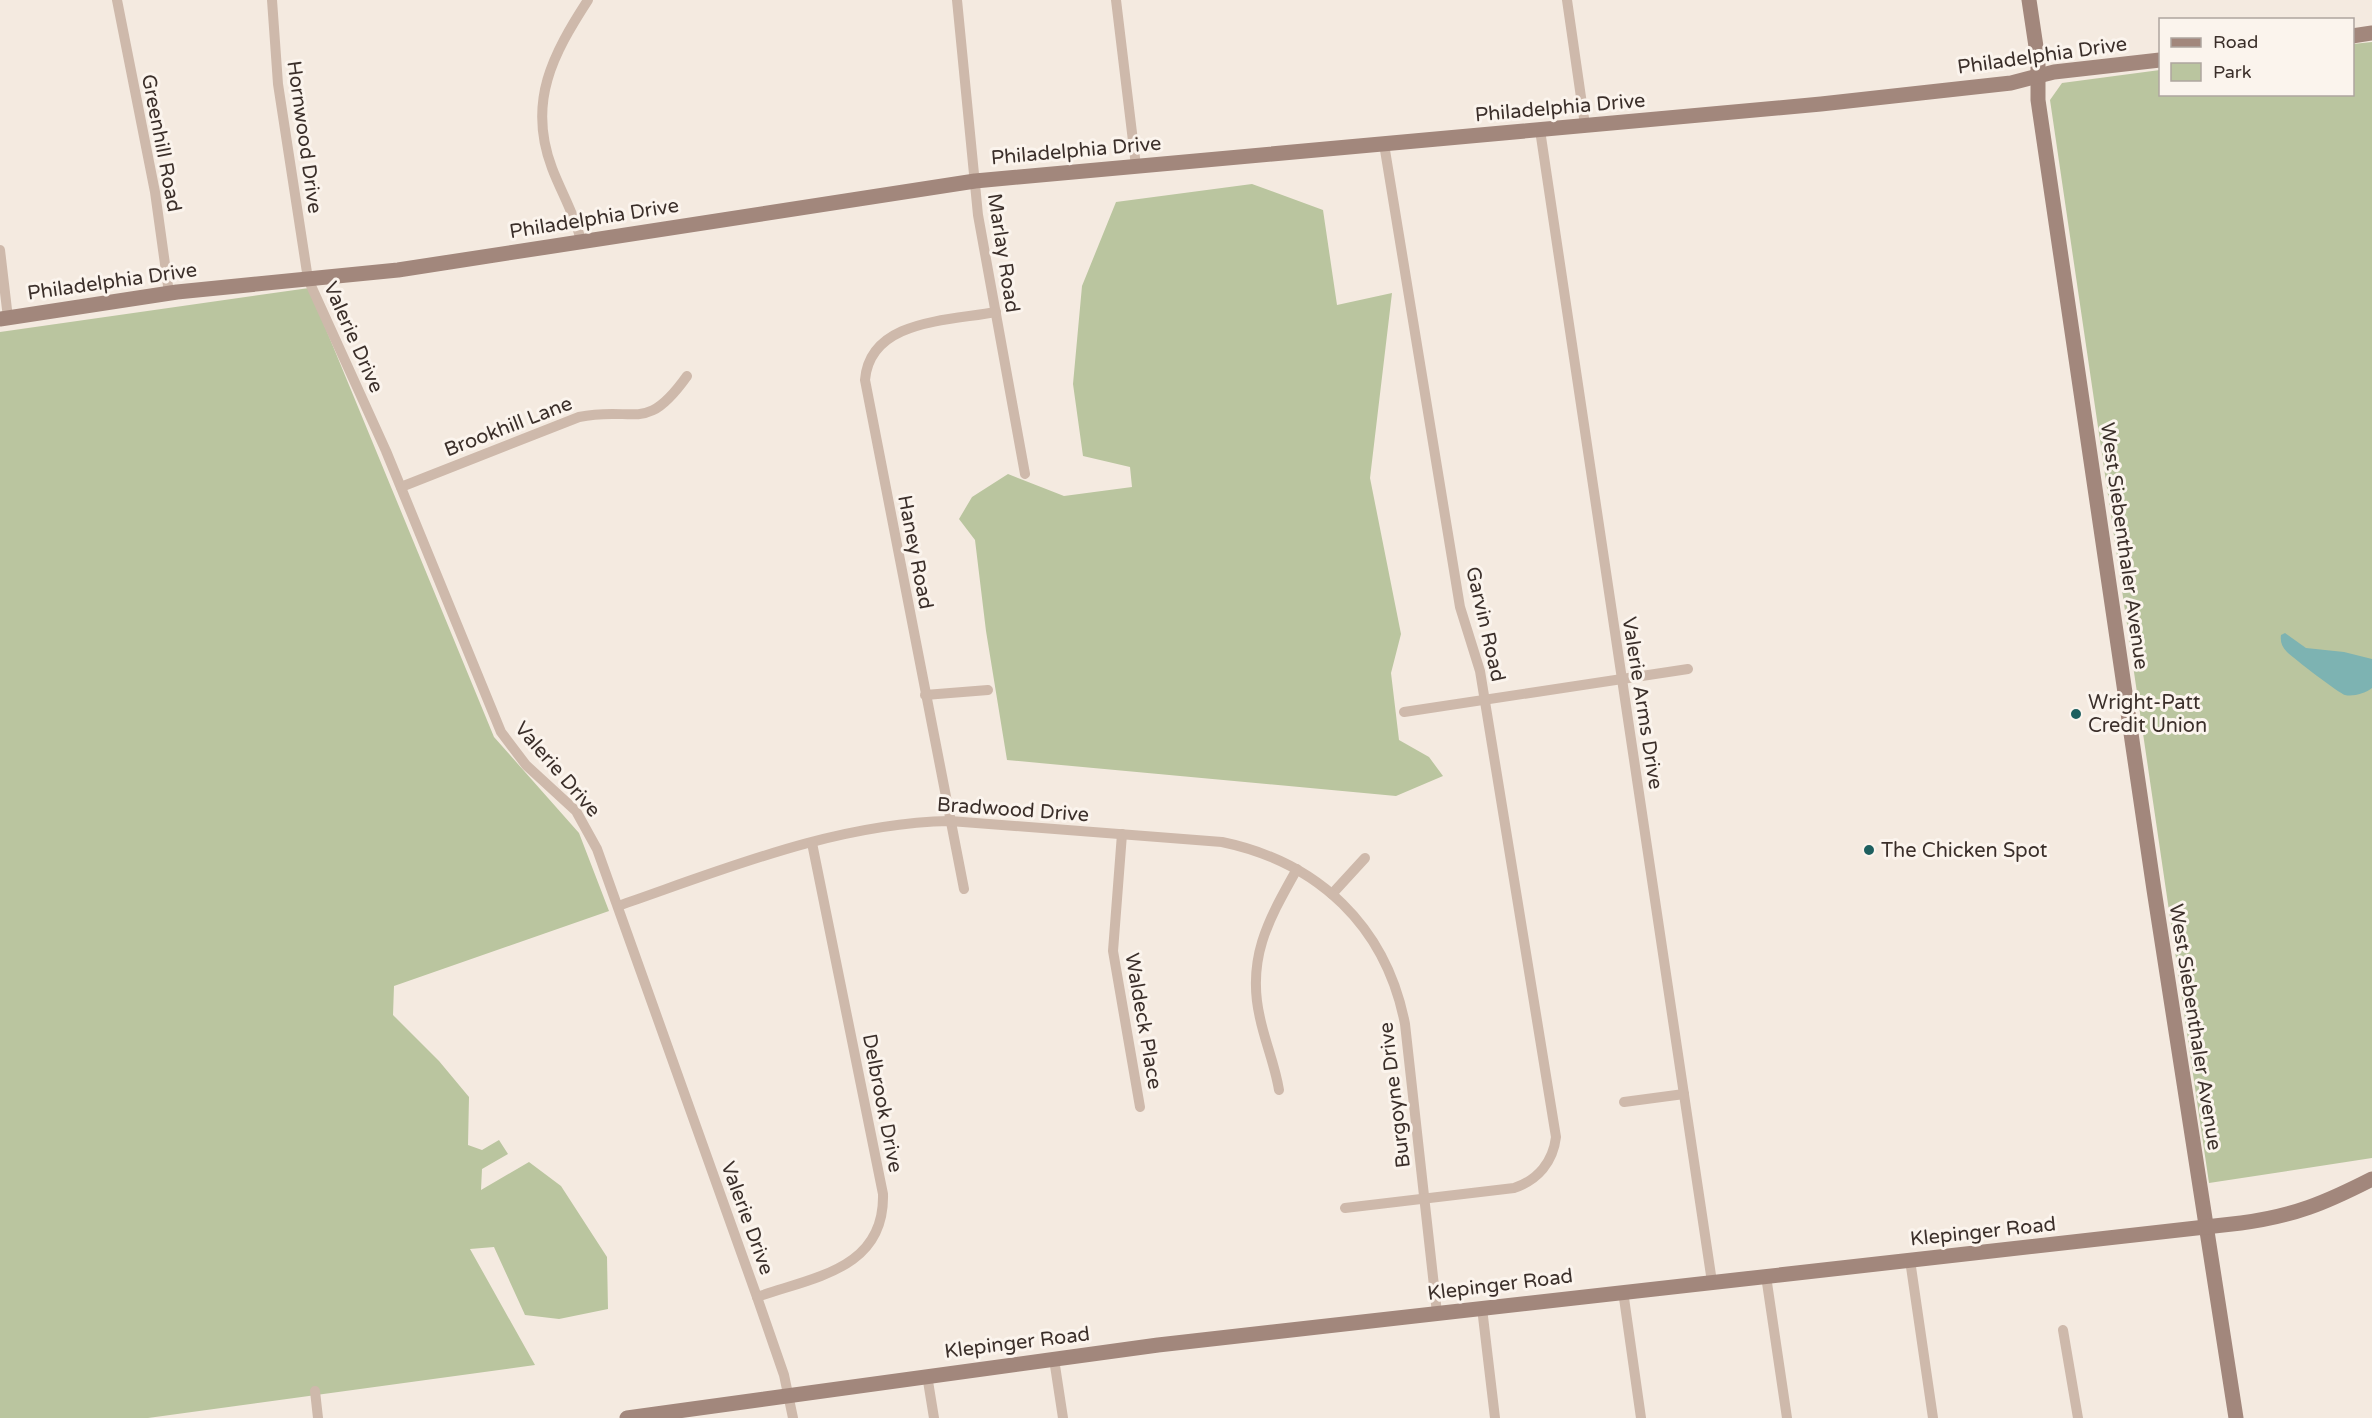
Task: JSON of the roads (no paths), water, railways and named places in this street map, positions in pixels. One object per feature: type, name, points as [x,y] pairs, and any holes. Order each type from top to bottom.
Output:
[{"type":"main road","name":"West Siebenthaler Avenue","points":[[2029,0],[2039,76],[2038,100],[2236,1418]]},
{"type":"main road","points":[[2354,36],[2372,33]]},
{"type":"main road","name":"Philadelphia Drive","points":[[4,319],[169,293],[398,270],[975,181],[1824,103],[2011,82],[2039,76],[2159,60]]},
{"type":"main road","name":"Klepinger Road","points":[[627,1418],[1054,1359],[2290,1215],[2320,1205],[2372,1179]]},
{"type":"street","name":"Greenhill Road","points":[[117,0],[155,192],[169,293]]},
{"type":"street","name":"Hornwood Drive","points":[[272,0],[278,84],[308,279]]},
{"type":"street","points":[[581,240],[572,213],[551,167],[544,137],[542,113],[552,61],[588,0]]},
{"type":"street","name":"Marlay Road","points":[[957,0],[968,138],[978,215],[1025,474]]},
{"type":"street","points":[[1116,0],[1136,166]]},
{"type":"street","points":[[1567,0],[1585,125]]},
{"type":"street","name":"Valerie Arms Drive","points":[[1540,130],[1712,1282]]},
{"type":"street","name":"Garvin Road","points":[[1345,1208],[1514,1188],[1530,1181],[1544,1169],[1553,1152],[1556,1137],[1485,700],[1476,658],[1460,607],[1384,144]]},
{"type":"street","points":[[0,250],[4,319]]},
{"type":"street","name":"Valerie Drive","points":[[308,279],[401,487],[501,732],[526,765],[576,811],[593,840],[757,1298],[789,1395],[794,1418]]},
{"type":"street","name":"Haney Road","points":[[964,889],[865,387],[866,369],[877,346],[896,332],[996,312]]},
{"type":"street","name":"Brookhill Lane","points":[[401,487],[579,417],[601,414],[639,415],[657,409],[672,396],[687,376]]},
{"type":"street","points":[[1404,712],[1688,669]]},
{"type":"street","points":[[925,695],[988,690]]},
{"type":"street","name":"Bradwood Drive","points":[[618,906],[736,865],[812,843],[888,826],[950,821],[1221,842],[1263,853],[1297,869],[1332,894]]},
{"type":"street","name":"Waldeck Place","points":[[1122,834],[1113,951],[1114,969],[1140,1107]]},
{"type":"street","name":"Delbrook Drive","points":[[757,1298],[851,1262],[870,1246],[883,1217],[883,1194],[812,843]]},
{"type":"street","points":[[1332,894],[1365,858]]},
{"type":"street","points":[[1279,1090],[1260,1017],[1256,993],[1257,960],[1262,936],[1297,869]]},
{"type":"street","name":"Burgoyne Drive","points":[[1332,894],[1367,932],[1381,952],[1396,990],[1405,1024],[1437,1313]]},
{"type":"street","points":[[1624,1102],[1684,1094]]},
{"type":"street","points":[[1910,1260],[1933,1418]]},
{"type":"street","points":[[1766,1275],[1787,1418]]},
{"type":"street","points":[[1623,1291],[1641,1418]]},
{"type":"street","points":[[1482,1308],[1494,1418]]},
{"type":"street","points":[[2063,1330],[2078,1418]]},
{"type":"street","points":[[1054,1359],[1062,1418]]},
{"type":"street","points":[[927,1375],[934,1418]]},
{"type":"street","points":[[315,1391],[318,1418]]},
{"type":"water","points":[[2285,633],[2306,648],[2344,652],[2372,659],[2372,688],[2355,695],[2341,693],[2287,652],[2281,640],[2281,635]]},
{"type":"place","name":"Wright-Patt Credit Union","points":[[2076,714]]},
{"type":"place","name":"The Chicken Spot","points":[[1869,850]]}]
